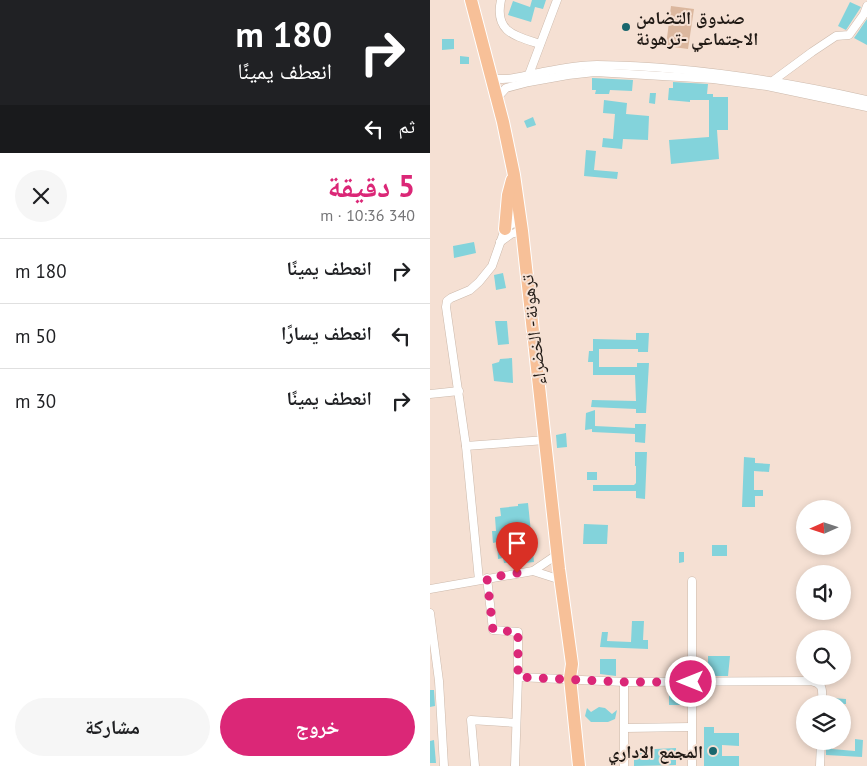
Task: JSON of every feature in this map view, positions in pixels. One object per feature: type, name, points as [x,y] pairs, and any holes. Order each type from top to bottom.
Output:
[{"type":"highway","name":"ترهونة - الخضراء","points":[[471,0],[497,98],[514,175],[574,679]]},
{"type":"highway","points":[[505,230],[508,195],[514,175]]},
{"type":"highway","points":[[574,679],[579,766]]},
{"type":"highway","points":[[574,679],[588,766]]},
{"type":"street","points":[[501,0],[500,16],[502,25],[507,31],[540,44]]},
{"type":"street","points":[[528,79],[557,0]]},
{"type":"street","points":[[774,80],[836,36],[850,35],[867,6]]},
{"type":"street","points":[[497,98],[506,88],[528,79],[567,68],[594,65],[675,73],[767,86],[867,107]]},
{"type":"street","points":[[675,73],[714,72],[774,80],[867,100]]},
{"type":"street","points":[[492,78],[505,80],[528,79]]},
{"type":"street","points":[[479,580],[466,446],[446,307],[447,301],[470,290],[479,282],[492,266],[505,230],[520,218]]},
{"type":"street","points":[[500,242],[511,234],[522,231]]},
{"type":"street","points":[[430,394],[459,391]]},
{"type":"street","points":[[466,446],[546,440]]},
{"type":"street","points":[[430,589],[532,571],[558,554]]},
{"type":"street","points":[[532,571],[561,580]]},
{"type":"street","points":[[487,578],[493,630],[518,632],[515,766]]},
{"type":"street","points":[[692,581],[692,766]]},
{"type":"street","points":[[430,613],[440,681],[444,766]]},
{"type":"street","points":[[518,677],[624,682],[812,681],[822,686],[822,695]]},
{"type":"street","points":[[624,682],[624,766]]},
{"type":"street","points":[[475,766],[471,720],[516,723]]},
{"type":"street","points":[[625,728],[691,727]]},
{"type":"street","points":[[820,766],[821,750]]},
{"type":"shaded area","points":[[671,6],[694,9],[688,49],[666,46]]},
{"type":"building","points":[[532,0],[546,0],[543,9],[535,7],[531,22],[508,15],[513,1],[530,7]]},
{"type":"building","points":[[850,2],[861,7],[846,30],[838,26]]},
{"type":"building","points":[[867,19],[867,45],[854,38]]},
{"type":"building","points":[[442,39],[454,39],[454,49],[442,50]]},
{"type":"building","points":[[460,56],[469,57],[469,64],[460,64]]},
{"type":"building","points":[[592,78],[633,80],[632,91],[610,90],[609,94],[595,94],[596,90],[592,90]]},
{"type":"building","points":[[673,82],[708,84],[707,94],[713,94],[713,97],[728,97],[728,130],[717,130],[719,159],[671,164],[669,140],[709,137],[709,100],[690,100],[690,102],[668,100],[669,88],[673,88]]},
{"type":"building","points":[[650,93],[656,93],[655,104],[649,103]]},
{"type":"building","points":[[604,100],[627,103],[626,114],[649,116],[648,140],[623,139],[622,149],[602,147],[603,138],[613,139],[615,114],[603,113]]},
{"type":"building","points":[[533,117],[536,125],[527,128],[524,121]]},
{"type":"building","points":[[586,150],[596,151],[594,170],[618,172],[617,179],[584,176]]},
{"type":"building","points":[[474,242],[476,253],[454,258],[453,246]]},
{"type":"building","points":[[503,273],[506,288],[496,290],[494,275]]},
{"type":"building","points":[[495,321],[507,321],[509,344],[498,345]]},
{"type":"building","points":[[636,333],[649,333],[648,352],[638,352],[638,349],[599,349],[599,367],[637,367],[637,363],[649,363],[646,413],[636,413],[636,409],[591,407],[592,400],[636,401],[635,375],[593,375],[593,362],[588,362],[589,351],[593,351],[593,339],[636,340]]},
{"type":"building","points":[[512,358],[513,383],[494,381],[492,364],[499,362],[500,359]]},
{"type":"building","points":[[595,410],[595,426],[635,428],[635,424],[646,424],[645,443],[635,442],[635,434],[592,432],[592,429],[585,430],[586,413]]},
{"type":"building","points":[[566,433],[567,447],[557,448],[556,435]]},
{"type":"building","points":[[635,452],[647,452],[645,499],[636,498],[636,491],[593,491],[593,485],[634,485],[636,483]]},
{"type":"building","points":[[744,457],[755,458],[755,463],[770,464],[769,472],[754,471],[754,490],[763,490],[763,496],[755,496],[755,507],[742,507]]},
{"type":"building","points":[[587,472],[597,472],[597,480],[587,480]]},
{"type":"building","points":[[528,503],[534,562],[504,563],[503,558],[498,559],[497,542],[493,543],[492,531],[496,531],[495,517],[501,516],[500,508],[518,506],[518,504]],"holes":[[[519,528],[520,540],[503,542],[502,530]]]},
{"type":"building","points":[[584,524],[608,525],[607,544],[583,544]]},
{"type":"building","points":[[712,545],[727,545],[727,556],[712,556]]},
{"type":"building","points":[[679,552],[684,552],[684,562],[679,563]]},
{"type":"building","points":[[632,621],[644,621],[643,640],[648,640],[648,649],[600,647],[602,632],[608,632],[607,641],[631,642]]},
{"type":"building","points":[[708,656],[730,656],[728,676],[708,676],[706,665],[708,664]]},
{"type":"building","points":[[600,659],[616,659],[616,676],[600,674]]},
{"type":"building","points":[[672,687],[680,688],[680,695],[683,695],[683,705],[669,705],[669,690],[672,690]]},
{"type":"building","points":[[430,690],[434,690],[435,706],[430,707]]},
{"type":"building","points":[[599,707],[605,708],[612,714],[617,710],[615,719],[608,722],[591,722],[585,716],[587,708],[591,712]]},
{"type":"building","points":[[704,727],[714,727],[714,733],[739,733],[739,746],[722,745],[722,756],[739,756],[739,766],[704,766]]},
{"type":"building","points":[[855,739],[863,740],[862,757],[826,755],[826,750],[855,751]]},
{"type":"building","points":[[434,740],[436,763],[430,763],[430,741]]},
{"type":"building","points":[[676,748],[676,765],[634,766],[634,750]]},
{"type":"place","name":"صندوق التضامن الاجتماعي -ترهونة","points":[[626,27]]},
{"type":"place","name":"المجمع الاداري","points":[[713,751]]},
{"type":"route","points":[[517,573],[487,578],[493,630],[518,632],[518,677],[624,682],[691,682]]}]
